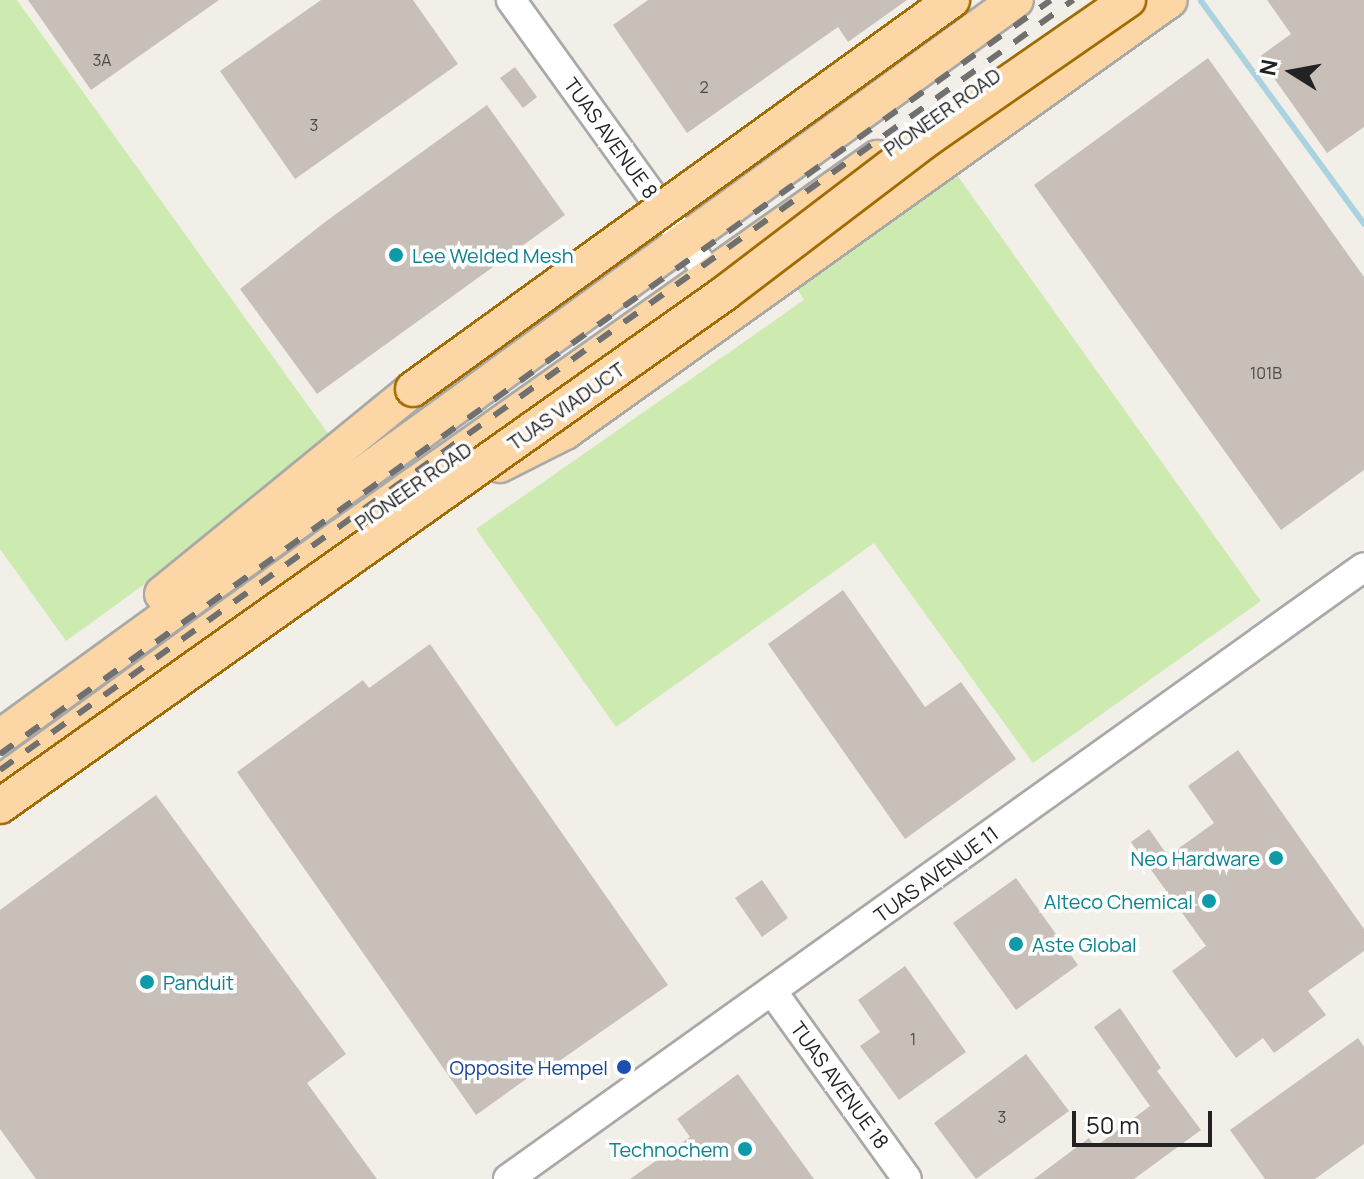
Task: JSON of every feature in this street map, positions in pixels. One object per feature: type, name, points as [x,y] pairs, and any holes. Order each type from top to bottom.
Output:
[{"type":"main road","points":[[0,724],[75,669],[215,548],[413,389],[952,0]]},
{"type":"main road","name":"PIONEER ROAD","points":[[0,737],[1016,0]]},
{"type":"main road","name":"PIONEER ROAD","points":[[0,783],[339,538],[1104,0]]},
{"type":"main road","name":"TUAS VIADUCT","points":[[0,806],[712,302],[930,137],[1128,0]]},
{"type":"main road","points":[[339,538],[429,501],[565,432],[1170,0]]},
{"type":"street","name":"TUAS AVENUE 8","points":[[511,0],[711,277]]},
{"type":"street","name":"TUAS AVENUE 11","points":[[508,1179],[1364,567]]},
{"type":"street","name":"TUAS AVENUE 18","points":[[772,991],[907,1179]]},
{"type":"green space","points":[[0,0],[17,0],[332,439],[181,558],[66,641],[0,549]]},
{"type":"green space","points":[[957,175],[1261,601],[1033,763],[874,543],[616,727],[476,529],[804,300],[797,289]]},
{"type":"building","points":[[28,0],[219,0],[91,90]]},
{"type":"building","points":[[321,0],[413,0],[458,64],[295,179],[220,71]]},
{"type":"building","points":[[648,0],[907,0],[848,42],[838,27],[687,133],[613,25]]},
{"type":"building","points":[[1267,0],[1364,0],[1364,127],[1327,153],[1259,57],[1291,34]]},
{"type":"building","points":[[1208,58],[1364,277],[1364,470],[1281,530],[1034,185]]},
{"type":"building","points":[[515,67],[537,97],[523,108],[500,78]]},
{"type":"building","name":"Lee Welded Mesh","points":[[487,105],[565,215],[317,394],[240,289],[325,222]]},
{"type":"building","points":[[843,590],[925,707],[961,682],[1016,759],[905,839],[768,644]]},
{"type":"building","points":[[430,644],[668,985],[476,1115],[237,772],[363,680],[369,688]]},
{"type":"building","points":[[1238,750],[1364,929],[1364,951],[1308,991],[1326,1015],[1274,1053],[1263,1038],[1236,1058],[1172,971],[1206,946],[1131,842],[1149,829],[1168,856],[1214,823],[1188,786]]},
{"type":"building","name":"Panduit","points":[[156,795],[346,1054],[307,1083],[377,1179],[36,1179],[0,1129],[0,910]]},
{"type":"building","name":"Aste Global","points":[[1016,878],[1078,965],[1016,1010],[953,923]]},
{"type":"building","points":[[762,880],[788,918],[762,937],[735,898]]},
{"type":"building","points":[[905,966],[966,1052],[899,1100],[860,1046],[880,1032],[858,1000]]},
{"type":"building","points":[[1120,1008],[1161,1068],[1157,1071],[1201,1130],[1134,1179],[1034,1179],[1089,1138],[1095,1147],[1150,1106],[1094,1027]]},
{"type":"building","points":[[1358,1038],[1364,1047],[1364,1144],[1315,1179],[1265,1179],[1230,1130]]},
{"type":"building","points":[[1026,1054],[1069,1111],[976,1179],[934,1123]]},
{"type":"building","name":"Technochem","points":[[738,1074],[814,1179],[630,1179],[690,1137],[677,1119]]},
{"type":"waterway","points":[[1201,1],[1364,224]]},
{"type":"railway","points":[[0,754],[1051,0]]},
{"type":"railway","points":[[0,770],[1073,0]]},
{"type":"place","name":"Lee Welded Mesh","points":[[396,255]]},
{"type":"place","name":"Neo Hardware","points":[[1276,858]]},
{"type":"place","name":"Alteco Chemical","points":[[1209,901]]},
{"type":"place","name":"Aste Global","points":[[1016,944]]},
{"type":"place","name":"Panduit","points":[[147,982]]},
{"type":"place","name":"Opposite Hempel","points":[[624,1067]]},
{"type":"place","name":"Technochem","points":[[745,1149]]}]
